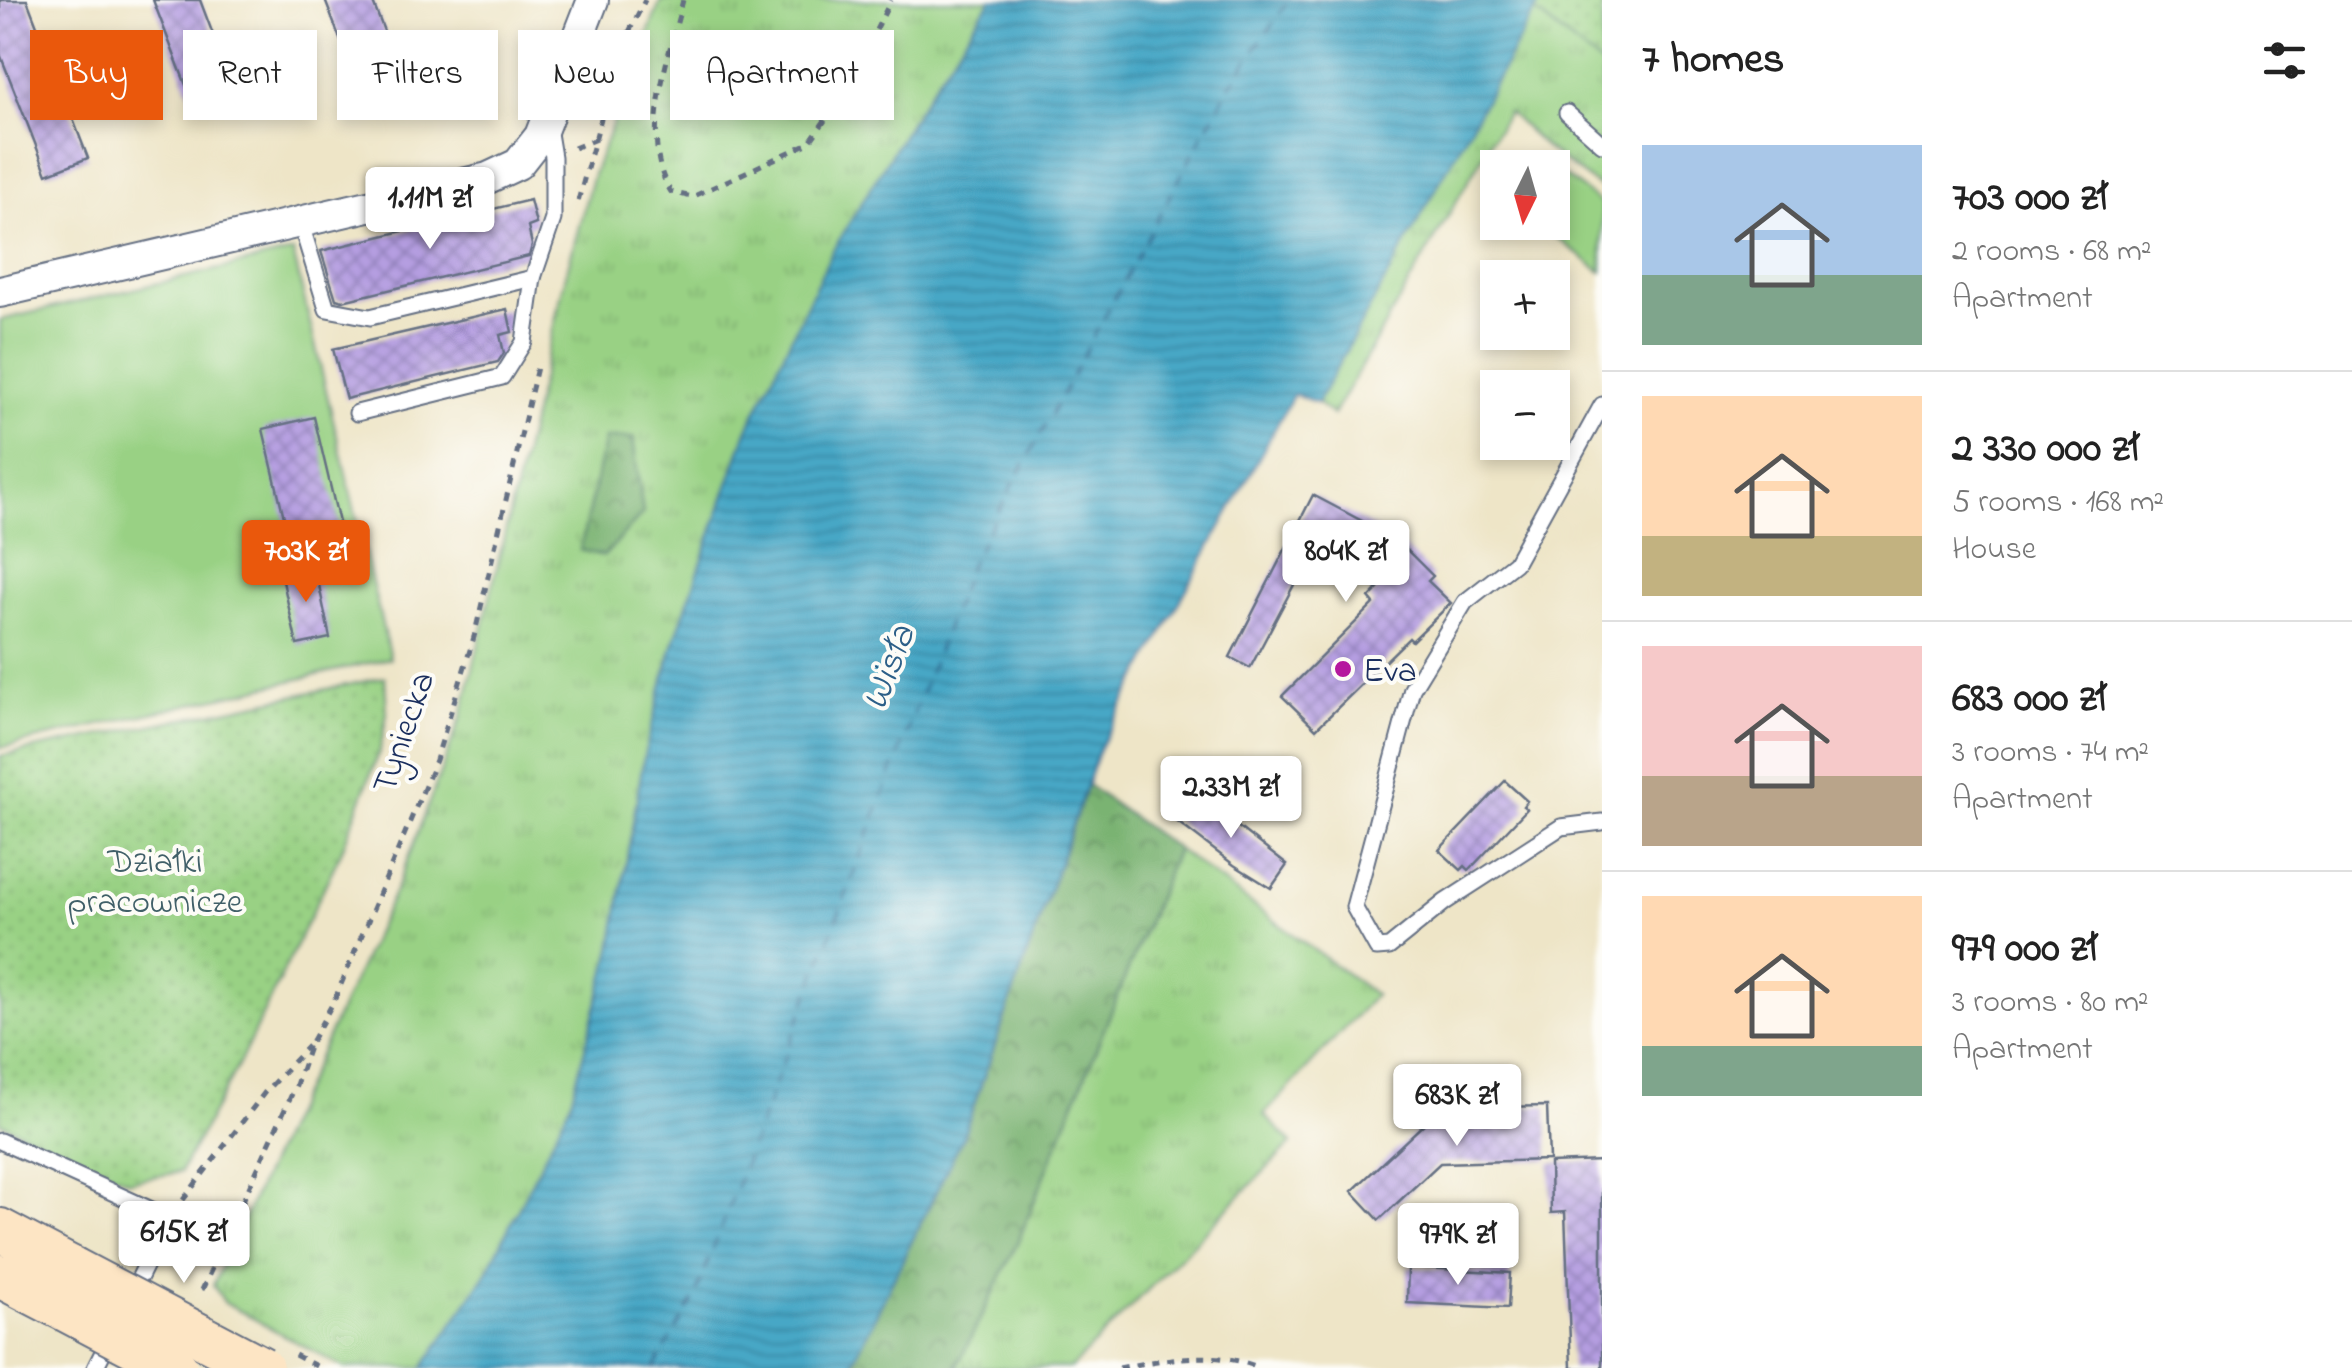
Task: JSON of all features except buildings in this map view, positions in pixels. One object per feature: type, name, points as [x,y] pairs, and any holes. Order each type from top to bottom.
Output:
[{"type":"main road","points":[[0,1230],[63,1286],[176,1368]]},
{"type":"main road","points":[[0,1276],[63,1286],[262,1368]]},
{"type":"street","points":[[582,30],[594,0]]},
{"type":"street","points":[[0,292],[488,178],[518,164],[540,136],[545,120]]},
{"type":"lane","points":[[1567,113],[1602,144]]},
{"type":"lane","points":[[357,413],[502,377],[524,342],[532,278],[553,219],[553,158],[546,120]]},
{"type":"lane","points":[[300,221],[328,309],[370,316],[532,278]]},
{"type":"lane","points":[[1602,405],[1515,564],[1465,602],[1412,689],[1354,907],[1377,948],[1389,947],[1445,902],[1561,827],[1602,822]]},
{"type":"lane","points":[[0,1142],[169,1218],[96,1368]]},
{"type":"path","points":[[577,205],[620,50],[645,0]]},
{"type":"path","points":[[683,0],[663,81],[656,139],[660,176],[671,192],[692,197],[808,143],[844,92],[891,0]]},
{"type":"path","name":"Tyniecka","points":[[202,1290],[296,1085],[310,1044],[334,1000],[436,760],[474,637],[540,354]]},
{"type":"path","points":[[169,1218],[266,1092],[310,1044]]},
{"type":"path","points":[[1119,1368],[1170,1357],[1211,1358],[1260,1368]]},
{"type":"green space","points":[[661,0],[991,0],[930,90],[833,250],[747,431],[673,645],[644,756],[612,949],[570,1104],[486,1274],[423,1368],[344,1368],[225,1303],[213,1285],[399,882],[462,715],[593,174],[614,120],[650,120],[649,30]]},
{"type":"green space","points":[[1541,0],[1602,0],[1602,189],[1570,166],[1570,150],[1548,150],[1508,112],[1486,150],[1480,150],[1480,160],[1333,415],[1317,403]]},
{"type":"green space","points":[[1541,0],[1602,0],[1602,66],[1534,11]]},
{"type":"green space","points":[[1570,180],[1602,204],[1602,272],[1560,240],[1570,240]]},
{"type":"green space","points":[[293,252],[390,658],[0,748],[0,320]]},
{"type":"green space","points":[[605,438],[633,438],[643,513],[604,556],[580,550]]},
{"type":"green space","name":"Działki pracownicze","points":[[385,677],[387,714],[380,750],[341,852],[239,1064],[180,1172],[129,1181],[0,1123],[0,756]]},
{"type":"green space","points":[[1087,785],[1177,849],[1017,1244],[956,1368],[850,1368],[963,1136]]},
{"type":"green space","points":[[1177,849],[1375,995],[1264,1115],[1292,1143],[1071,1368],[956,1368],[1017,1243]]},
{"type":"water","name":"Wisła","points":[[991,0],[1541,0],[1317,403],[1294,394],[1099,749],[963,1136],[850,1368],[423,1368],[486,1274],[570,1104],[612,949],[644,756],[673,645],[747,431],[833,250],[930,90]]},
{"type":"ferry route","points":[[654,1368],[694,1299],[970,564],[1228,89],[1289,0]]},
{"type":"place","name":"Eva","points":[[1343,669]]}]
